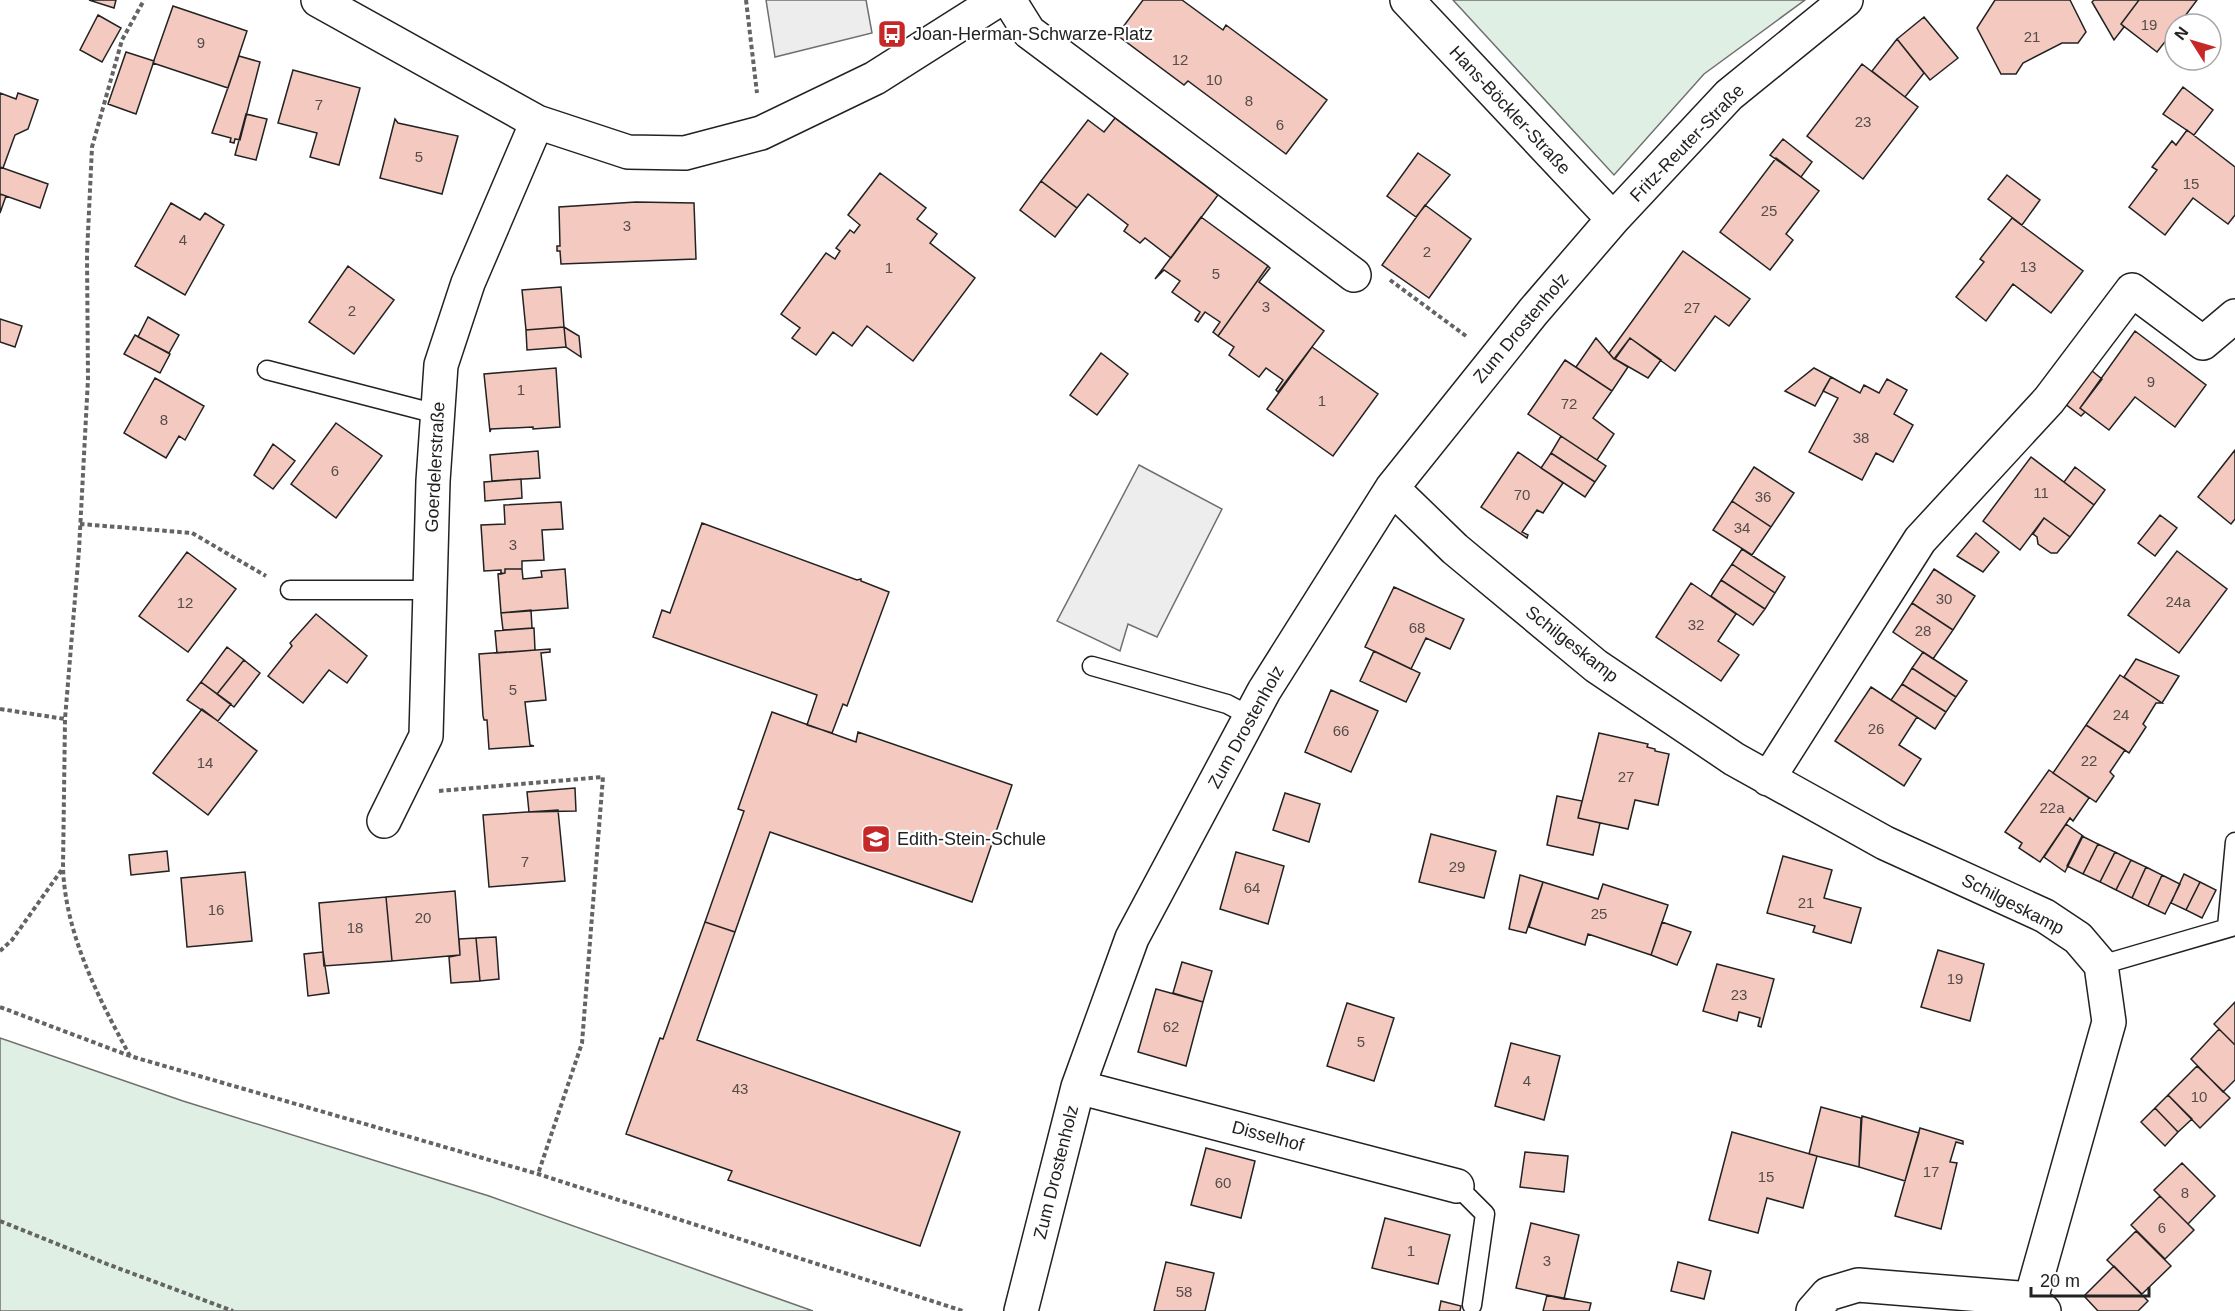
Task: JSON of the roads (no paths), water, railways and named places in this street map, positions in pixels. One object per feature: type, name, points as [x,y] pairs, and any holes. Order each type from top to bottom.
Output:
[{"type":"street","points":[[318,0],[537,122],[628,152],[685,153],[761,133],[875,78],[998,0]]},
{"type":"street","points":[[1009,0],[1029,32],[1354,275]]},
{"type":"street","name":"Hans-Böckler-Straße","points":[[1407,0],[1613,219]]},
{"type":"street","name":"Fritz-Reuter-Straße","points":[[1613,219],[1729,95],[1846,0]]},
{"type":"street","name":"Goerdelerstraße","points":[[384,821],[426,736],[437,414],[441,365],[468,283],[537,122]]},
{"type":"street","name":"Zum Drostenholz","points":[[1021,1311],[1078,1087],[1132,938],[1250,716],[1392,488],[1496,357],[1613,219]]},
{"type":"street","points":[[1768,779],[1920,540],[2049,400],[2132,290],[2203,343],[2235,316]]},
{"type":"street","name":"Schilgeskamp","points":[[1392,488],[1455,549],[1596,666],[1734,759],[1886,843],[2045,916],[2078,938],[2101,965]]},
{"type":"street","points":[[1813,1311],[1828,1294],[1858,1286],[2038,1305],[2109,1022],[2101,965]]},
{"type":"street","name":"Disselhof","points":[[1078,1087],[1457,1186]]},
{"type":"lane","points":[[267,370],[437,414]]},
{"type":"lane","points":[[290,590],[430,590]]},
{"type":"lane","points":[[1092,666],[1227,704],[1250,716]]},
{"type":"lane","points":[[2101,965],[2231,927],[2235,842]]},
{"type":"lane","points":[[1457,1186],[1485,1214],[1472,1305]]},
{"type":"place","name":"Joan-Herman-Schwarze-Platz","points":[[892,34]]},
{"type":"place","name":"Edith-Stein-Schule","points":[[876,839]]}]
